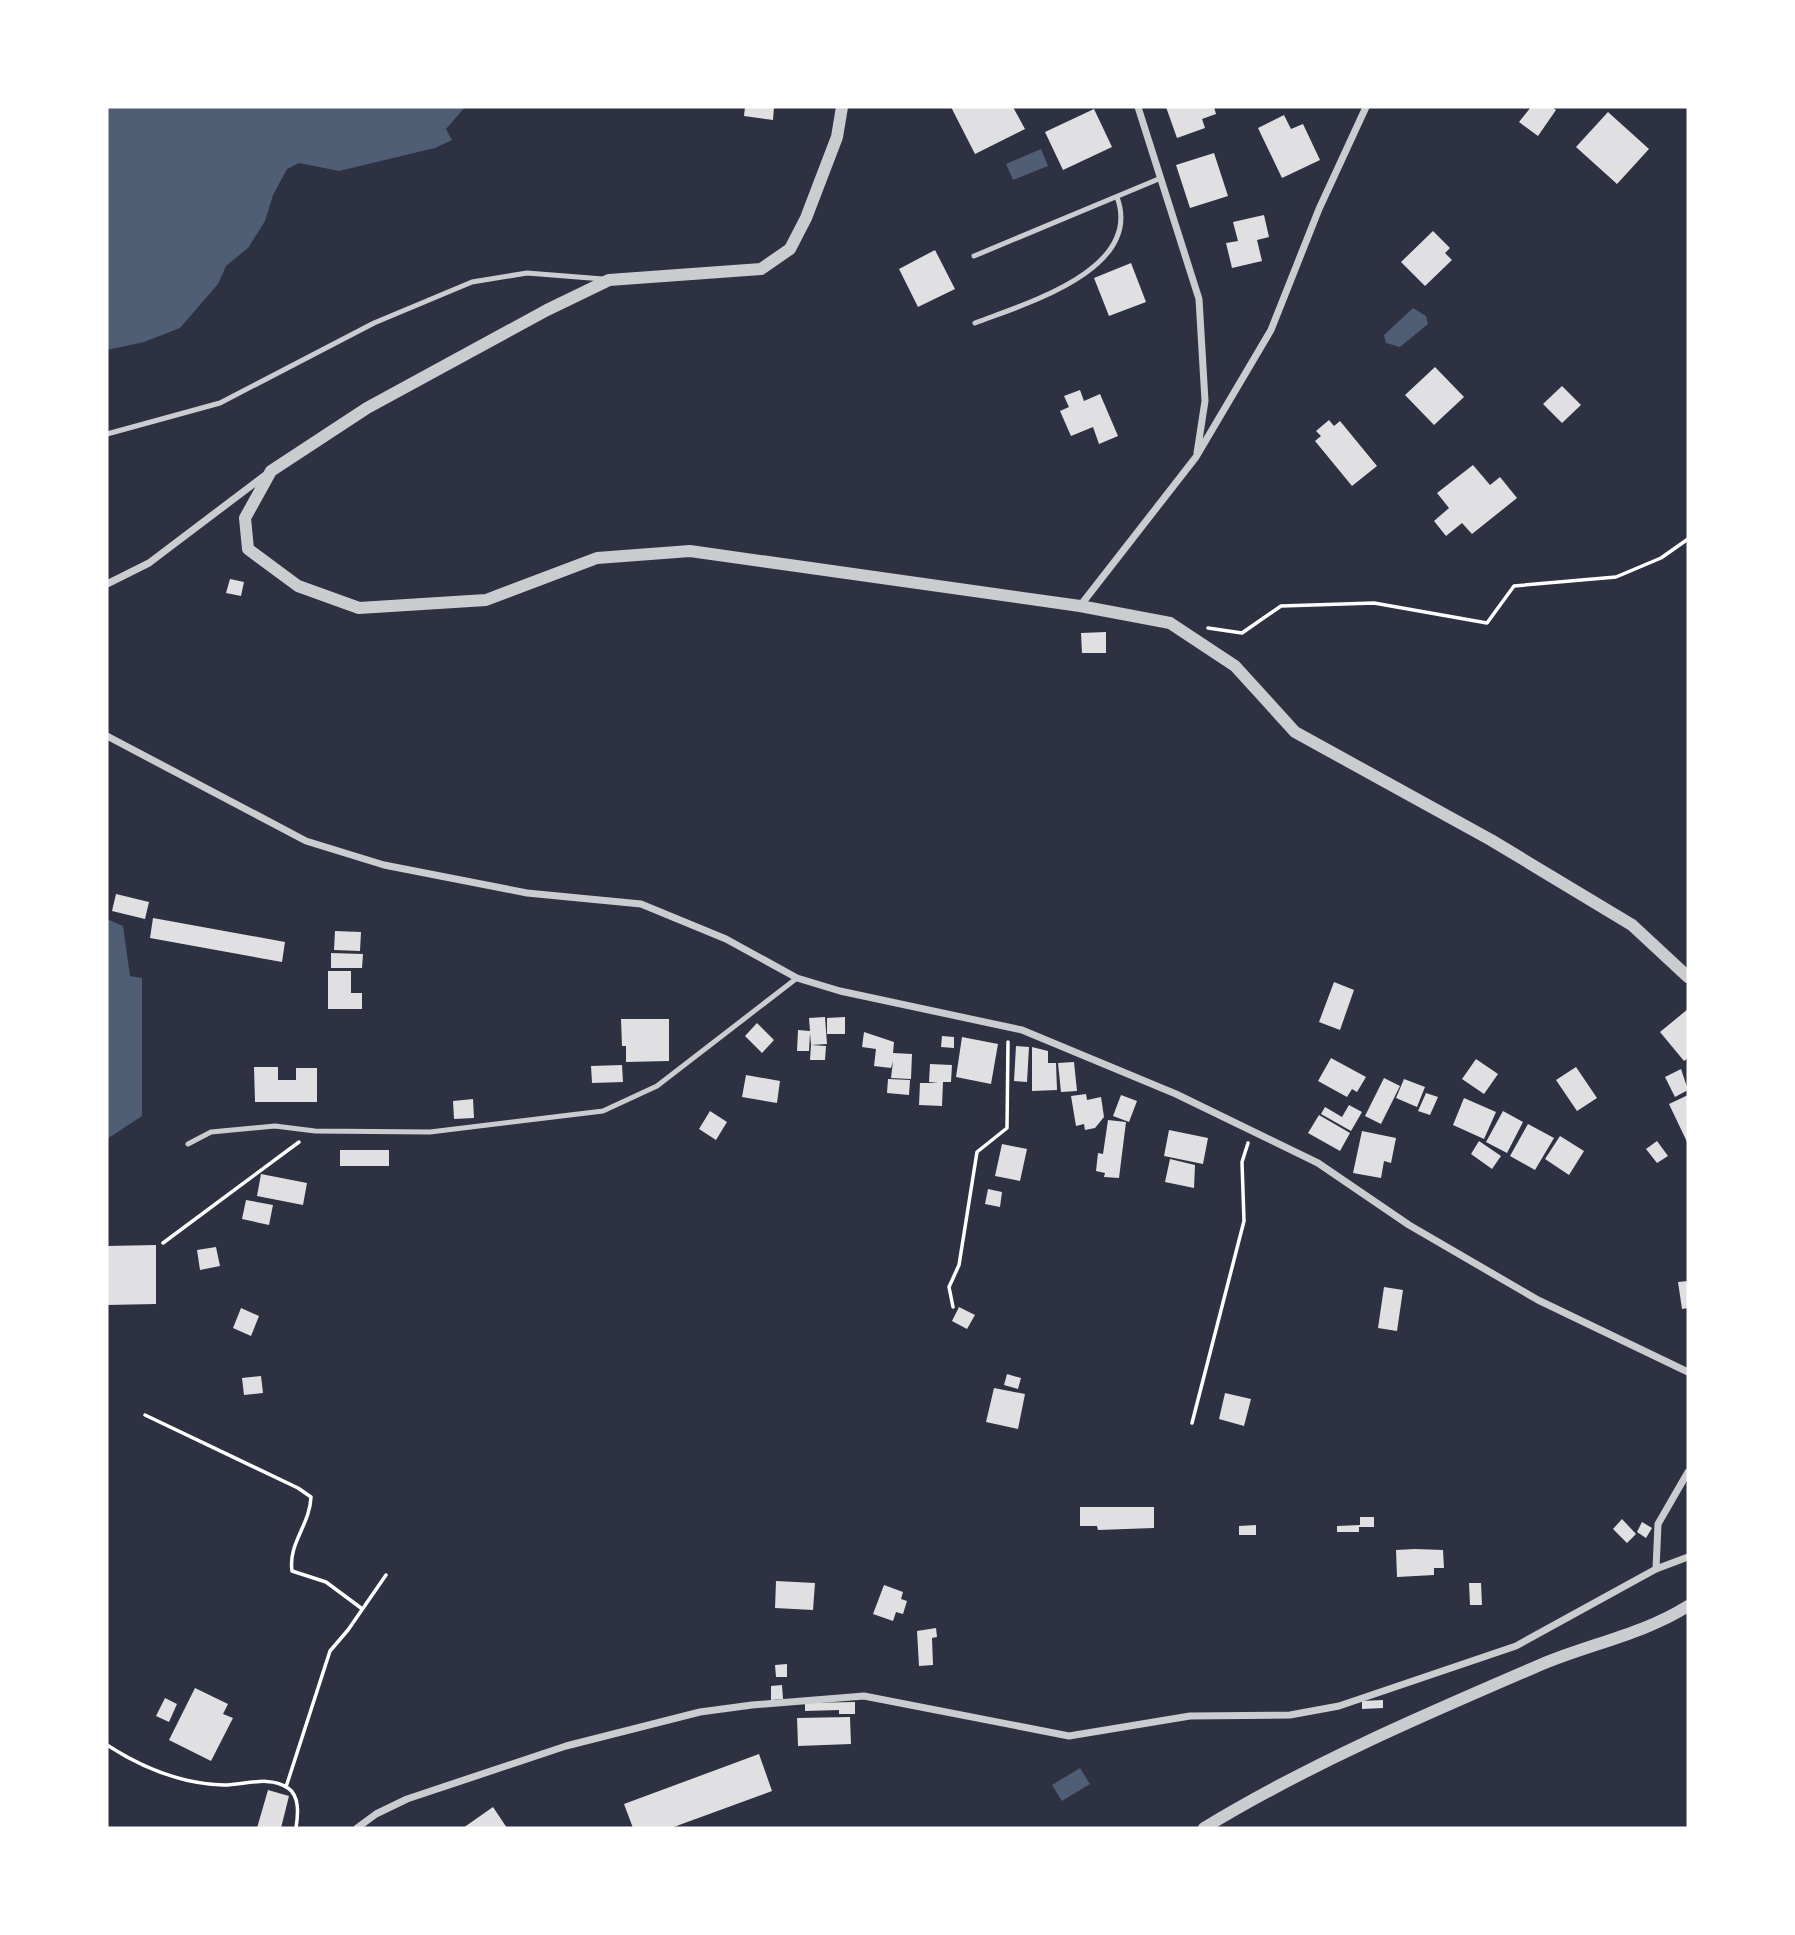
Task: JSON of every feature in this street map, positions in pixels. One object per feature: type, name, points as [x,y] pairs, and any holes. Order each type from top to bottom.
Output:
[{"type":"street","points":[[107,584],[149,563],[271,471],[367,408],[547,310],[609,280],[761,269],[790,249],[806,218],[837,137],[842,107]]},
{"type":"street","points":[[1138,107],[1199,299],[1205,401],[1196,457]]},
{"type":"street","points":[[1080,606],[1196,457],[1271,330],[1319,209],[1366,107]]},
{"type":"street","points":[[271,471],[245,518],[248,549],[298,586],[359,608],[486,600],[597,558],[690,551],[1080,606],[1170,623],[1235,666],[1294,732],[1492,840],[1632,925],[1688,977]]},
{"type":"street","points":[[107,736],[306,841],[384,865],[527,893],[641,904],[726,939],[797,978],[852,993],[1009,1027],[1176,1094],[1318,1163],[1409,1225],[1538,1300],[1688,1372]]},
{"type":"street","points":[[1656,1569],[1658,1524],[1688,1472]]},
{"type":"street","points":[[357,1828],[376,1814],[407,1799],[566,1746],[700,1712],[752,1705],[864,1696],[1069,1736],[1190,1716],[1290,1715],[1339,1706],[1516,1646],[1656,1569],[1688,1557]]},
{"type":"street","points":[[1204,1828],[1332,1759],[1543,1664],[1663,1622],[1688,1606]]},
{"type":"lane","points":[[974,256],[1161,178]]},
{"type":"lane","points":[[975,323],[1073,284],[1103,256],[1119,233],[1122,212],[1117,197]]},
{"type":"lane","points":[[107,433],[220,403],[374,323],[472,282],[527,273],[609,280]]},
{"type":"lane","points":[[188,1144],[211,1132],[275,1126],[314,1131],[430,1132],[603,1111],[657,1086],[797,978]]},
{"type":"path","points":[[1206,628],[1242,633],[1281,606],[1374,603],[1487,623],[1514,586],[1616,577],[1661,558],[1688,539]]},
{"type":"path","points":[[953,1307],[949,1287],[959,1265],[977,1152],[1007,1128],[1009,1027]]},
{"type":"path","points":[[163,1243],[314,1131]]},
{"type":"path","points":[[1192,1423],[1244,1221],[1241,1161],[1252,1131]]},
{"type":"path","points":[[145,1415],[298,1488],[311,1497],[310,1511],[291,1551],[292,1571],[326,1582],[361,1608]]},
{"type":"path","points":[[286,1787],[330,1651],[386,1576]]},
{"type":"path","points":[[107,1745],[134,1762],[181,1779],[223,1785],[269,1781],[286,1787],[296,1799],[296,1828]]},
{"type":"water","points":[[107,107],[465,107],[446,129],[452,140],[435,148],[339,171],[299,163],[287,169],[273,195],[265,221],[248,248],[226,266],[218,284],[180,328],[144,342],[107,350]]},
{"type":"water","points":[[1041,149],[1048,166],[1013,180],[1006,164]]},
{"type":"water","points":[[1413,308],[1426,316],[1428,324],[1400,347],[1386,343],[1384,335]]},
{"type":"water","points":[[107,919],[123,926],[130,976],[142,978],[142,1116],[107,1139]]},
{"type":"water","points":[[1080,1768],[1090,1784],[1062,1801],[1052,1785]]},
{"type":"building","points":[[745,107],[774,107],[773,120],[744,116]]},
{"type":"building","points":[[951,107],[1013,107],[1025,129],[975,154]]},
{"type":"building","points":[[1166,107],[1214,107],[1216,114],[1202,119],[1205,128],[1177,138]]},
{"type":"building","points":[[1531,107],[1552,107],[1556,110],[1538,136],[1519,122]]},
{"type":"building","points":[[1094,109],[1112,147],[1063,170],[1045,132]]},
{"type":"building","points":[[1608,112],[1649,149],[1617,184],[1576,147]]},
{"type":"building","points":[[1284,115],[1291,129],[1303,124],[1320,160],[1282,178],[1258,128]]},
{"type":"building","points":[[1214,153],[1228,196],[1190,208],[1176,165]]},
{"type":"building","points":[[1264,215],[1269,237],[1257,240],[1262,261],[1232,268],[1226,243],[1238,241],[1233,222]]},
{"type":"building","points":[[1433,231],[1450,248],[1445,253],[1452,260],[1425,286],[1401,262]]},
{"type":"building","points":[[935,250],[955,289],[918,307],[899,269]]},
{"type":"building","points":[[1131,263],[1146,302],[1109,316],[1094,278]]},
{"type":"building","points":[[1435,367],[1464,397],[1434,425],[1405,395]]},
{"type":"building","points":[[1562,386],[1581,405],[1562,423],[1543,404]]},
{"type":"building","points":[[1080,390],[1084,401],[1100,394],[1118,436],[1099,444],[1093,427],[1071,436],[1060,411],[1069,407],[1064,396]]},
{"type":"building","points":[[1329,420],[1334,426],[1340,421],[1377,466],[1352,486],[1315,441],[1321,436],[1316,431]]},
{"type":"building","points":[[1473,465],[1490,485],[1500,477],[1517,498],[1472,534],[1462,523],[1446,536],[1434,521],[1449,508],[1437,493]]},
{"type":"building","points":[[230,579],[244,582],[241,596],[226,593]]},
{"type":"building","points":[[1106,632],[1106,653],[1082,653],[1081,633]]},
{"type":"building","points":[[116,894],[149,902],[145,919],[112,911]]},
{"type":"building","points":[[153,918],[285,942],[282,962],[150,938]]},
{"type":"building","points":[[335,931],[361,932],[360,951],[334,950]]},
{"type":"building","points":[[331,953],[363,954],[362,968],[331,968]]},
{"type":"building","points":[[328,971],[351,971],[351,993],[362,993],[362,1009],[328,1009]]},
{"type":"building","points":[[1334,982],[1354,990],[1340,1030],[1319,1022]]},
{"type":"building","points":[[1688,1009],[1688,1058],[1684,1061],[1660,1032]]},
{"type":"building","points":[[825,1017],[827,1044],[811,1045],[810,1033],[809,1051],[797,1051],[798,1030],[810,1031],[809,1018]]},
{"type":"building","points":[[845,1017],[845,1034],[827,1034],[827,1018]]},
{"type":"building","points":[[621,1019],[669,1019],[669,1061],[626,1062],[626,1046],[622,1046]]},
{"type":"building","points":[[757,1023],[774,1040],[762,1053],[745,1036]]},
{"type":"building","points":[[864,1032],[894,1042],[893,1053],[912,1054],[911,1079],[891,1078],[893,1061],[891,1068],[874,1066],[876,1049],[862,1047]]},
{"type":"building","points":[[942,1036],[954,1037],[954,1048],[941,1047]]},
{"type":"building","points":[[962,1037],[998,1044],[991,1084],[956,1077]]},
{"type":"building","points":[[811,1045],[826,1046],[825,1060],[810,1060]]},
{"type":"building","points":[[1016,1046],[1029,1047],[1027,1082],[1014,1081]]},
{"type":"building","points":[[1032,1047],[1048,1051],[1048,1063],[1056,1063],[1057,1090],[1032,1091]]},
{"type":"building","points":[[1331,1058],[1366,1077],[1357,1092],[1352,1089],[1347,1097],[1318,1081]]},
{"type":"building","points":[[1476,1059],[1498,1074],[1484,1094],[1462,1079]]},
{"type":"building","points":[[1074,1062],[1077,1091],[1061,1092],[1058,1063]]},
{"type":"building","points":[[930,1064],[952,1065],[951,1082],[943,1082],[942,1106],[919,1105],[920,1083],[938,1083],[929,1082]]},
{"type":"building","points":[[622,1065],[623,1082],[592,1083],[591,1066]]},
{"type":"building","points":[[254,1067],[278,1067],[278,1080],[296,1080],[296,1068],[317,1068],[317,1102],[255,1102]]},
{"type":"building","points":[[1576,1067],[1597,1098],[1577,1111],[1556,1080]]},
{"type":"building","points":[[1681,1069],[1688,1090],[1675,1097],[1665,1077]]},
{"type":"building","points":[[746,1075],[780,1081],[777,1103],[742,1097]]},
{"type":"building","points":[[1384,1078],[1400,1086],[1381,1124],[1365,1116]]},
{"type":"building","points":[[888,1079],[910,1080],[909,1095],[887,1093]]},
{"type":"building","points":[[1404,1079],[1425,1087],[1417,1107],[1396,1098]]},
{"type":"building","points":[[1426,1093],[1438,1097],[1430,1115],[1418,1111]]},
{"type":"building","points":[[1086,1094],[1087,1100],[1101,1097],[1104,1117],[1095,1128],[1085,1130],[1084,1124],[1076,1126],[1071,1096]]},
{"type":"building","points":[[1121,1095],[1137,1101],[1129,1122],[1113,1116]]},
{"type":"building","points":[[1688,1095],[1688,1144],[1669,1104]]},
{"type":"building","points":[[1464,1098],[1496,1112],[1484,1139],[1453,1125]]},
{"type":"building","points":[[473,1099],[474,1118],[454,1119],[453,1101]]},
{"type":"building","points":[[1349,1105],[1362,1112],[1351,1131],[1321,1114],[1325,1107],[1342,1117]]},
{"type":"building","points":[[710,1111],[727,1122],[716,1140],[699,1129]]},
{"type":"building","points":[[1503,1111],[1523,1122],[1507,1153],[1486,1142]]},
{"type":"building","points":[[1319,1115],[1350,1133],[1340,1151],[1308,1133]]},
{"type":"building","points":[[1108,1120],[1126,1122],[1119,1178],[1104,1177],[1105,1173],[1096,1171],[1098,1153],[1103,1154]]},
{"type":"building","points":[[1528,1124],[1554,1138],[1535,1170],[1510,1156]]},
{"type":"building","points":[[1169,1130],[1208,1138],[1203,1164],[1164,1156]]},
{"type":"building","points":[[1362,1131],[1396,1138],[1391,1163],[1384,1161],[1381,1178],[1353,1173]]},
{"type":"building","points":[[1560,1136],[1584,1151],[1569,1175],[1545,1159]]},
{"type":"building","points":[[1479,1141],[1501,1156],[1492,1169],[1471,1154]]},
{"type":"building","points":[[1657,1141],[1668,1156],[1657,1163],[1646,1149]]},
{"type":"building","points":[[1002,1144],[1027,1149],[1020,1181],[995,1176]]},
{"type":"building","points":[[340,1150],[389,1150],[389,1166],[340,1166]]},
{"type":"building","points":[[1170,1159],[1195,1165],[1194,1188],[1165,1182]]},
{"type":"building","points":[[261,1174],[307,1183],[303,1205],[257,1196]]},
{"type":"building","points":[[988,1189],[1002,1192],[1000,1207],[985,1204]]},
{"type":"building","points":[[246,1200],[273,1205],[269,1225],[242,1219]]},
{"type":"building","points":[[156,1245],[156,1304],[107,1305],[107,1246]]},
{"type":"building","points":[[216,1247],[220,1266],[200,1270],[197,1250]]},
{"type":"building","points":[[1688,1281],[1688,1308],[1682,1309],[1678,1282]]},
{"type":"building","points":[[1384,1287],[1403,1290],[1397,1331],[1378,1328]]},
{"type":"building","points":[[959,1307],[975,1315],[967,1329],[952,1321]]},
{"type":"building","points":[[241,1308],[259,1316],[251,1336],[233,1328]]},
{"type":"building","points":[[1007,1374],[1021,1378],[1018,1389],[1004,1385]]},
{"type":"building","points":[[261,1376],[263,1393],[244,1395],[242,1378]]},
{"type":"building","points":[[994,1388],[1025,1394],[1018,1429],[986,1422]]},
{"type":"building","points":[[1225,1393],[1251,1399],[1244,1426],[1219,1419]]},
{"type":"building","points":[[1080,1507],[1154,1507],[1154,1528],[1098,1530],[1097,1526],[1080,1526]]},
{"type":"building","points":[[1360,1517],[1374,1517],[1374,1527],[1359,1527],[1359,1532],[1337,1532],[1337,1526],[1360,1525]]},
{"type":"building","points":[[1622,1519],[1636,1534],[1627,1543],[1613,1529]]},
{"type":"building","points":[[1642,1522],[1652,1528],[1646,1538],[1637,1532]]},
{"type":"building","points":[[1256,1525],[1256,1535],[1239,1535],[1239,1526]]},
{"type":"building","points":[[1396,1550],[1443,1550],[1444,1568],[1434,1568],[1434,1575],[1397,1577]]},
{"type":"building","points":[[776,1581],[815,1583],[813,1610],[775,1608]]},
{"type":"building","points":[[1469,1583],[1481,1583],[1482,1605],[1470,1605]]},
{"type":"building","points":[[884,1585],[903,1592],[901,1599],[907,1601],[903,1614],[896,1612],[893,1621],[873,1614]]},
{"type":"building","points":[[936,1628],[937,1637],[932,1638],[933,1665],[919,1666],[917,1631]]},
{"type":"building","points":[[787,1664],[787,1677],[776,1677],[775,1665]]},
{"type":"building","points":[[782,1685],[783,1699],[771,1700],[771,1686]]},
{"type":"building","points":[[195,1688],[228,1704],[223,1714],[233,1718],[211,1761],[169,1740]]},
{"type":"building","points":[[165,1698],[177,1704],[169,1722],[156,1716]]},
{"type":"building","points":[[1383,1700],[1383,1708],[1362,1709],[1362,1701]]},
{"type":"building","points":[[855,1702],[855,1714],[839,1714],[839,1710],[805,1711],[805,1703]]},
{"type":"building","points":[[850,1717],[851,1744],[798,1746],[797,1718]]},
{"type":"building","points":[[759,1754],[772,1791],[671,1828],[633,1828],[624,1804]]},
{"type":"building","points":[[268,1790],[289,1796],[281,1828],[257,1828]]},
{"type":"building","points":[[493,1807],[507,1828],[463,1828]]}]
